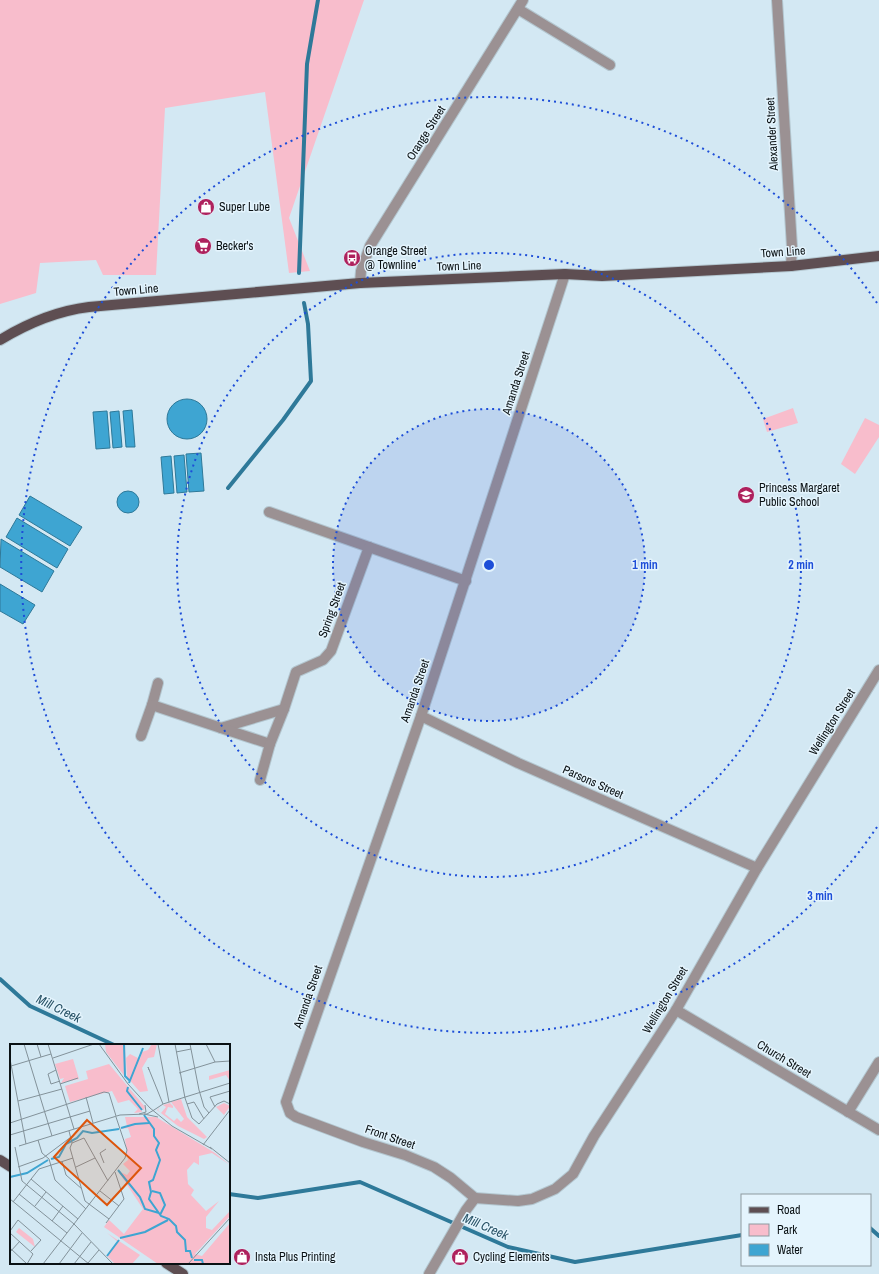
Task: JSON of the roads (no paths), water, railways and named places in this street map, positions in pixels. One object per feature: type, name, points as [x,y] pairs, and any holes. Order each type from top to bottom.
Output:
[{"type":"main road","name":"Town Line","points":[[0,340],[17,329],[56,313],[72,309],[360,283],[565,274],[602,276],[791,266],[879,256]]},
{"type":"main road","points":[[0,1160],[10,1166]]},
{"type":"main road","points":[[168,1264],[183,1274]]},
{"type":"street","name":"Orange Street","points":[[360,283],[361,270],[370,246],[523,0]]},
{"type":"street","name":"Alexander Street","points":[[777,0],[792,247],[791,266]]},
{"type":"street","points":[[518,9],[610,64]]},
{"type":"street","name":"Amanda Street","points":[[290,1113],[286,1102],[287,1096],[421,716],[565,274]]},
{"type":"street","points":[[269,512],[466,581]]},
{"type":"street","name":"Spring Street","points":[[260,780],[270,744],[284,709],[296,672],[322,660],[331,651],[369,547]]},
{"type":"street","name":"Wellington Street","points":[[475,1198],[527,1200],[555,1189],[573,1174],[594,1136],[676,1010],[757,868],[879,670]]},
{"type":"street","points":[[141,736],[158,683]]},
{"type":"street","points":[[152,705],[270,744]]},
{"type":"street","points":[[221,728],[284,709]]},
{"type":"street","name":"Parsons Street","points":[[421,716],[518,763],[757,868]]},
{"type":"street","name":"Church Street","points":[[676,1010],[879,1130]]},
{"type":"street","points":[[848,1112],[879,1062]]},
{"type":"street","name":"Front Street","points":[[290,1113],[296,1117],[338,1133],[405,1155],[434,1168],[450,1178],[475,1198]]},
{"type":"street","points":[[429,1274],[453,1232],[475,1198]]},
{"type":"water","points":[[187,399],[195,401],[201,405],[205,411],[207,419],[205,427],[201,433],[195,437],[187,439],[179,437],[173,433],[169,427],[167,419],[169,411],[173,405],[179,401]]},
{"type":"water","points":[[132,410],[135,447],[126,447],[123,411]]},
{"type":"water","points":[[107,411],[110,448],[96,449],[93,412]]},
{"type":"water","points":[[119,411],[122,447],[113,448],[110,412]]},
{"type":"water","points":[[201,453],[204,491],[189,492],[186,454]]},
{"type":"water","points":[[184,455],[187,492],[177,493],[174,456]]},
{"type":"water","points":[[171,456],[174,493],[164,494],[161,457]]},
{"type":"water","points":[[128,491],[136,494],[139,502],[136,510],[128,513],[120,510],[117,502],[120,494]]},
{"type":"water","points":[[30,496],[82,527],[70,546],[19,515]]},
{"type":"water","points":[[17,518],[68,549],[57,568],[6,537]]},
{"type":"water","points":[[1,539],[54,571],[42,592],[0,567]]},
{"type":"water","points":[[0,584],[35,605],[23,624],[0,611]]},
{"type":"waterway","points":[[299,273],[307,64],[318,0]]},
{"type":"waterway","points":[[228,488],[283,420],[311,381],[308,324],[304,303]]},
{"type":"waterway","name":"Mill Creek","points":[[0,979],[30,1006],[112,1044]]},
{"type":"waterway","name":"Mill Creek","points":[[230,1194],[258,1198],[360,1182],[508,1247],[575,1262],[741,1235]]},
{"type":"waterway","name":"Mill Creek","points":[[871,1229],[879,1236]]},
{"type":"place","name":"Super Lube","points":[[206,207]]},
{"type":"place","name":"Becker's","points":[[203,246]]},
{"type":"place","name":"Orange Street @ Townline","points":[[352,258]]},
{"type":"place","name":"Princess Margaret Public School","points":[[746,495]]},
{"type":"place","name":"Insta Plus Printing","points":[[242,1257]]},
{"type":"place","name":"Cycling Elements","points":[[460,1257]]}]
